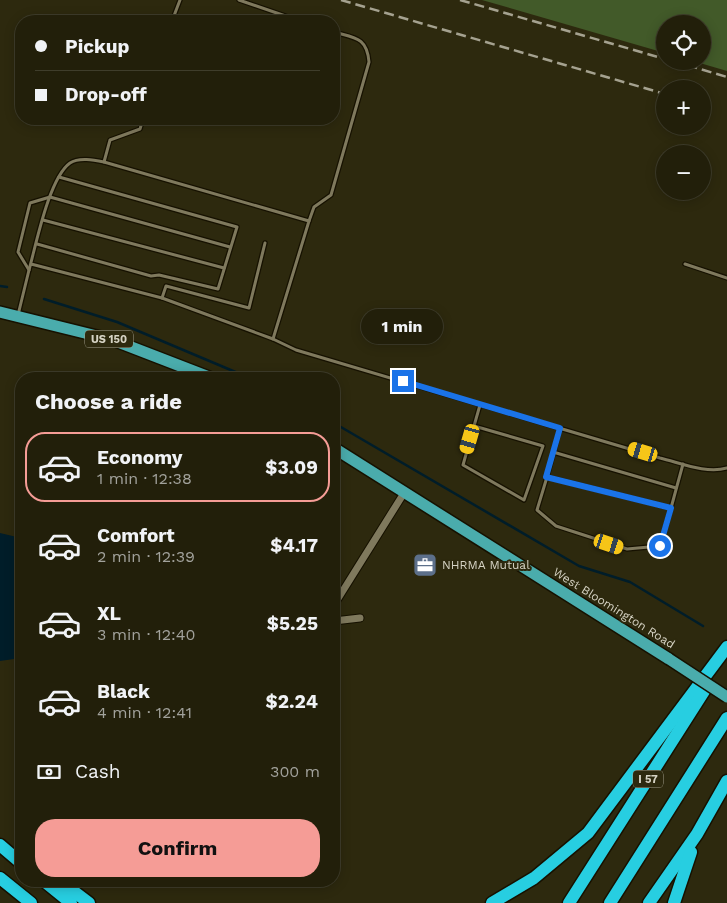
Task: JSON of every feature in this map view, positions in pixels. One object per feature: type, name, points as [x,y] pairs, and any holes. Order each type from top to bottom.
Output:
[{"type":"highway","points":[[492,903],[534,878],[588,833],[727,647]]},
{"type":"highway","name":"I 57","points":[[568,903],[727,654]]},
{"type":"highway","name":"I 57","points":[[610,903],[727,718]]},
{"type":"highway","points":[[649,903],[698,834],[727,781]]},
{"type":"highway","points":[[674,903],[698,834]]},
{"type":"highway","points":[[0,837],[15,848]]},
{"type":"highway","points":[[0,846],[15,858]]},
{"type":"highway","points":[[0,878],[31,903]]},
{"type":"highway","points":[[51,887],[71,903]]},
{"type":"highway","points":[[68,887],[89,903]]},
{"type":"main road","name":"US 150","points":[[0,312],[113,340],[196,372]]},
{"type":"main road","name":"West Bloomington Road","points":[[340,452],[727,697]]},
{"type":"street","points":[[340,594],[354,569],[404,493]]},
{"type":"street","points":[[340,620],[360,618]]},
{"type":"lane","points":[[174,15],[180,0]]},
{"type":"lane","points":[[239,0],[283,15]]},
{"type":"lane","points":[[273,339],[314,207],[331,195],[369,62],[368,50],[361,40],[340,34]]},
{"type":"lane","points":[[104,162],[110,140],[140,130],[141,125]]},
{"type":"lane","points":[[18,316],[50,197],[61,171],[72,162],[88,160],[104,162],[310,221]]},
{"type":"lane","points":[[36,244],[151,276],[158,275],[218,289],[236,227],[59,177]]},
{"type":"lane","points":[[30,270],[18,252],[30,203],[50,197],[230,247]]},
{"type":"lane","points":[[43,220],[224,268]]},
{"type":"lane","points":[[162,298],[166,286],[249,308],[265,243]]},
{"type":"lane","points":[[31,264],[162,298],[273,339],[296,350],[480,405],[683,464],[718,470],[727,468]]},
{"type":"lane","points":[[685,264],[727,278]]},
{"type":"lane","points":[[474,426],[543,446],[524,500],[463,466],[474,426],[480,405]]},
{"type":"lane","points":[[560,428],[537,510],[556,526],[627,550],[660,546],[683,464]]},
{"type":"lane","points":[[553,452],[676,488]]},
{"type":"lane","points":[[546,477],[671,508]]},
{"type":"green space","points":[[482,0],[727,0],[727,71],[711,66],[711,15],[656,15],[656,50]]},
{"type":"water","points":[[0,533],[15,537],[15,659],[0,661]]},
{"type":"waterway","points":[[0,286],[7,287]]},
{"type":"waterway","points":[[44,299],[117,322],[235,372]]},
{"type":"waterway","points":[[340,427],[579,566],[630,582],[703,626]]},
{"type":"railway","points":[[341,0],[656,91]]},
{"type":"railway","points":[[460,0],[656,56]]},
{"type":"railway","points":[[703,70],[727,77]]},
{"type":"place","name":"NHRMA Mutual","points":[[425,565]]},
{"type":"route","points":[[403,381],[560,428],[546,477],[671,508],[660,546]]}]
